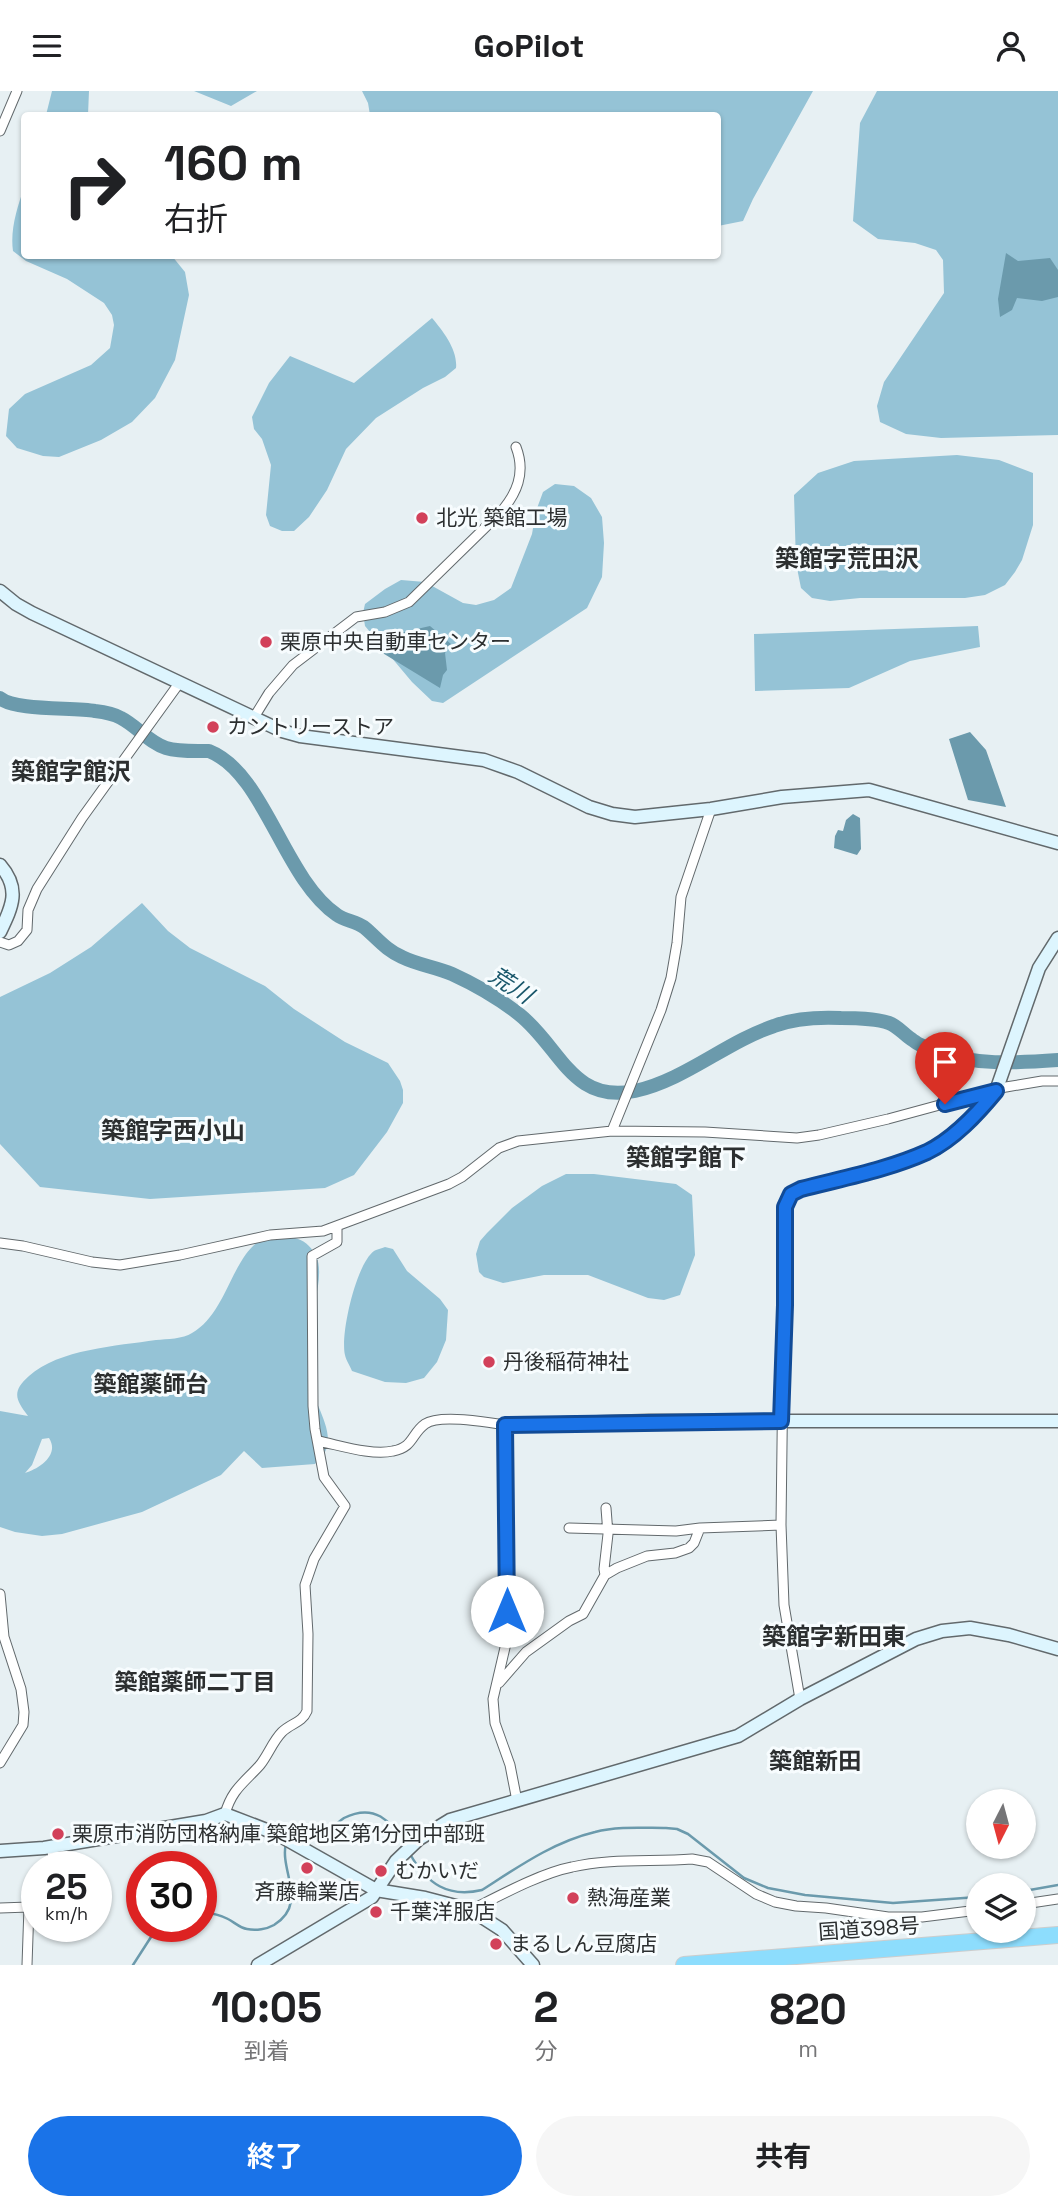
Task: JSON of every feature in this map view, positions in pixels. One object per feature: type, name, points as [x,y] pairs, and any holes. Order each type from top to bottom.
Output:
[{"type":"highway","name":"国道398号","points":[[684,1965],[1058,1935]]},
{"type":"street","points":[[0,131],[18,91]]},
{"type":"street","points":[[253,719],[269,693],[293,665],[356,617],[385,612],[409,602],[499,514],[510,502],[520,475],[521,459],[516,447]]},
{"type":"street","points":[[0,591],[32,613],[253,719],[300,736],[484,760],[518,772],[589,807],[612,814],[635,817],[711,809],[782,797],[869,790],[1058,843]]},
{"type":"street","points":[[0,942],[9,945],[18,941],[27,930],[28,910],[37,889],[82,818],[180,682]]},
{"type":"street","points":[[611,1131],[661,1010],[671,978],[681,897],[711,809]]},
{"type":"street","points":[[0,865],[10,879],[14,895],[0,932]]},
{"type":"street","points":[[800,1699],[784,1605],[780,1525],[785,1207],[791,1194],[801,1189],[891,1166],[929,1151],[981,1110],[996,1091],[1038,968],[1058,938]]},
{"type":"street","points":[[0,1243],[120,1265],[270,1235],[323,1231],[449,1184],[499,1148],[517,1141],[611,1131],[705,1132],[797,1138],[888,1119],[1031,1082],[1058,1081]]},
{"type":"street","points":[[225,1814],[229,1800],[238,1786],[260,1764],[283,1732],[303,1719],[307,1711],[308,1634],[305,1585],[314,1559],[345,1506],[324,1477],[313,1406],[312,1256],[337,1242],[337,1226]]},
{"type":"street","points":[[318,1441],[377,1452],[393,1451],[410,1445],[423,1425],[435,1419],[505,1425],[1058,1421]]},
{"type":"street","points":[[505,1425],[507,1639],[494,1699],[495,1723],[510,1765],[517,1801]]},
{"type":"street","points":[[605,1575],[606,1508]]},
{"type":"street","points":[[569,1528],[676,1531],[780,1525]]},
{"type":"street","points":[[498,1684],[526,1652],[583,1614],[605,1575],[648,1556],[675,1553],[689,1548],[700,1528]]},
{"type":"street","points":[[0,1594],[4,1637],[21,1689],[24,1712],[23,1725],[0,1763]]},
{"type":"street","points":[[258,1965],[372,1896],[396,1861],[419,1839],[450,1820],[737,1736],[800,1699],[916,1639],[942,1631],[970,1628],[1009,1635],[1058,1649]]},
{"type":"street","points":[[0,1851],[44,1848],[206,1821],[225,1814],[288,1840],[376,1890],[425,1898],[471,1910],[502,1930],[533,1965]]},
{"type":"street","points":[[52,1846],[52,1851]]},
{"type":"street","points":[[471,1910],[570,1867],[692,1859],[708,1862],[757,1894],[775,1902],[888,1917],[922,1917],[966,1912]]},
{"type":"street","points":[[1036,1902],[1058,1899]]},
{"type":"street","points":[[0,1908],[21,1905]]},
{"type":"street","points":[[27,1965],[29,1942]]},
{"type":"shaded area","points":[[52,91],[89,91],[88,112],[47,112]]},
{"type":"shaded area","points":[[194,91],[257,91],[231,106]]},
{"type":"shaded area","points":[[362,91],[813,91],[743,221],[721,225],[721,112],[370,112]]},
{"type":"shaded area","points":[[877,91],[1058,91],[1058,435],[941,438],[906,434],[880,422],[877,406],[884,382],[944,293],[943,260],[936,250],[915,243],[878,239],[853,221],[860,123]]},
{"type":"shaded area","points":[[21,198],[21,257],[13,251],[12,243]]},
{"type":"shaded area","points":[[1006,253],[1018,261],[1050,258],[1058,270],[1058,297],[1042,301],[1017,298],[1012,310],[1000,317],[998,299]]},
{"type":"shaded area","points":[[23,259],[174,259],[185,272],[189,295],[175,360],[155,398],[132,422],[101,440],[59,457],[43,456],[17,448],[6,436],[9,409],[25,394],[91,365],[110,348],[114,325],[112,315],[104,303],[67,279]]},
{"type":"shaded area","points":[[432,318],[455,354],[456,368],[376,418],[346,449],[327,490],[309,517],[294,531],[282,531],[270,526],[266,515],[271,465],[262,439],[254,429],[252,417],[269,383],[290,356],[354,383]]},
{"type":"shaded area","points":[[957,455],[999,460],[1033,473],[1033,525],[1022,560],[1005,585],[985,595],[965,598],[860,598],[830,601],[812,598],[801,588],[796,563],[794,495],[818,473],[854,461]]},
{"type":"shaded area","points":[[555,484],[574,486],[591,498],[602,517],[602,577],[587,608],[443,703],[432,701],[412,682],[365,626],[365,604],[401,580],[425,582],[463,603],[476,605],[494,600],[511,588],[532,534],[543,492]]},
{"type":"shaded area","points":[[430,626],[451,644],[445,653],[447,670],[440,688],[372,644],[382,637]]},
{"type":"shaded area","points":[[978,626],[980,647],[910,661],[849,688],[755,691],[754,634]]},
{"type":"shaded area","points":[[970,732],[986,750],[1006,807],[968,800],[949,739]]},
{"type":"shaded area","points":[[853,814],[860,818],[861,849],[857,855],[834,848],[838,830],[843,831],[846,820]]},
{"type":"shaded area","points":[[142,903],[168,931],[190,948],[265,986],[294,1009],[345,1042],[388,1063],[400,1081],[403,1103],[387,1132],[354,1175],[325,1188],[150,1199],[40,1187],[0,1144],[0,997],[50,973],[91,947]]},
{"type":"shaded area","points":[[566,1174],[594,1174],[676,1184],[692,1195],[695,1255],[680,1295],[664,1300],[648,1298],[588,1275],[544,1275],[503,1283],[484,1277],[479,1272],[476,1254],[480,1241],[487,1233],[512,1208],[542,1186]]},
{"type":"shaded area","points":[[265,1235],[301,1240],[312,1249],[318,1264],[319,1282],[309,1331],[308,1374],[328,1434],[328,1443],[325,1452],[315,1464],[262,1468],[244,1451],[221,1475],[142,1512],[62,1534],[42,1536],[0,1527],[0,1411],[28,1416],[17,1396],[23,1382],[41,1367],[72,1354],[180,1338],[192,1333],[202,1326],[217,1308],[246,1254]],"holes":[[[49,1438],[52,1450],[46,1460],[25,1473],[32,1465],[42,1439]]]},
{"type":"shaded area","points":[[385,1247],[393,1249],[407,1271],[440,1299],[448,1310],[446,1340],[437,1362],[424,1378],[406,1383],[385,1382],[352,1371],[345,1355],[347,1317],[361,1270],[374,1251]]},
{"type":"waterway","name":"荒川","points":[[0,698],[18,705],[112,714],[127,721],[160,746],[176,750],[209,751],[228,763],[260,803],[302,877],[318,898],[337,915],[362,926],[396,954],[452,974],[504,1003],[534,1028],[569,1070],[596,1089],[614,1093],[653,1086],[756,1033],[790,1021],[816,1018],[883,1021],[895,1026],[923,1046],[964,1059],[1011,1062],[1058,1060]]},
{"type":"waterway","points":[[289,1837],[298,1833],[326,1830],[344,1818],[364,1812],[373,1813],[387,1822],[405,1845]]},
{"type":"waterway","points":[[410,1854],[431,1881],[449,1890],[470,1892],[482,1890],[536,1856],[580,1836],[612,1829],[666,1828],[688,1834],[744,1878],[768,1888],[805,1895],[893,1903],[966,1898]]},
{"type":"waterway","points":[[217,1915],[254,1930],[268,1928],[284,1916],[290,1907],[291,1897],[286,1843]]},
{"type":"waterway","points":[[1036,1889],[1058,1885]]},
{"type":"waterway","points":[[133,1965],[148,1942]]},
{"type":"place","name":"北光 築館工場","points":[[422,518]]},
{"type":"place","name":"栗原中央自動車センター","points":[[266,642]]},
{"type":"place","name":"カントリーストア","points":[[213,727]]},
{"type":"place","name":"丹後稲荷神社","points":[[489,1362]]},
{"type":"place","name":"栗原市消防団格納庫 築館地区第1分団中部班","points":[[58,1834]]},
{"type":"place","name":"斉藤輪業店","points":[[307,1868]]},
{"type":"place","name":"むかいだ","points":[[381,1871]]},
{"type":"place","name":"熱海産業","points":[[573,1898]]},
{"type":"place","name":"千葉洋服店","points":[[376,1912]]},
{"type":"place","name":"まるしん豆腐店","points":[[496,1944]]},
{"type":"district","name":"築館字荒田沢","points":[[847,559]]},
{"type":"district","name":"築館字館沢","points":[[71,772]]},
{"type":"district","name":"築館字西小山","points":[[173,1131]]},
{"type":"district","name":"築館字館下","points":[[686,1158]]},
{"type":"district","name":"築館薬師台","points":[[151,1384]]},
{"type":"district","name":"築館字新田東","points":[[834,1637]]},
{"type":"district","name":"築館薬師二丁目","points":[[195,1682]]},
{"type":"district","name":"築館新田","points":[[815,1761]]},
{"type":"route","points":[[507,1611],[505,1425],[781,1421],[785,1207],[791,1194],[801,1189],[891,1166],[929,1151],[960,1129],[981,1110],[996,1091],[945,1104]]}]
